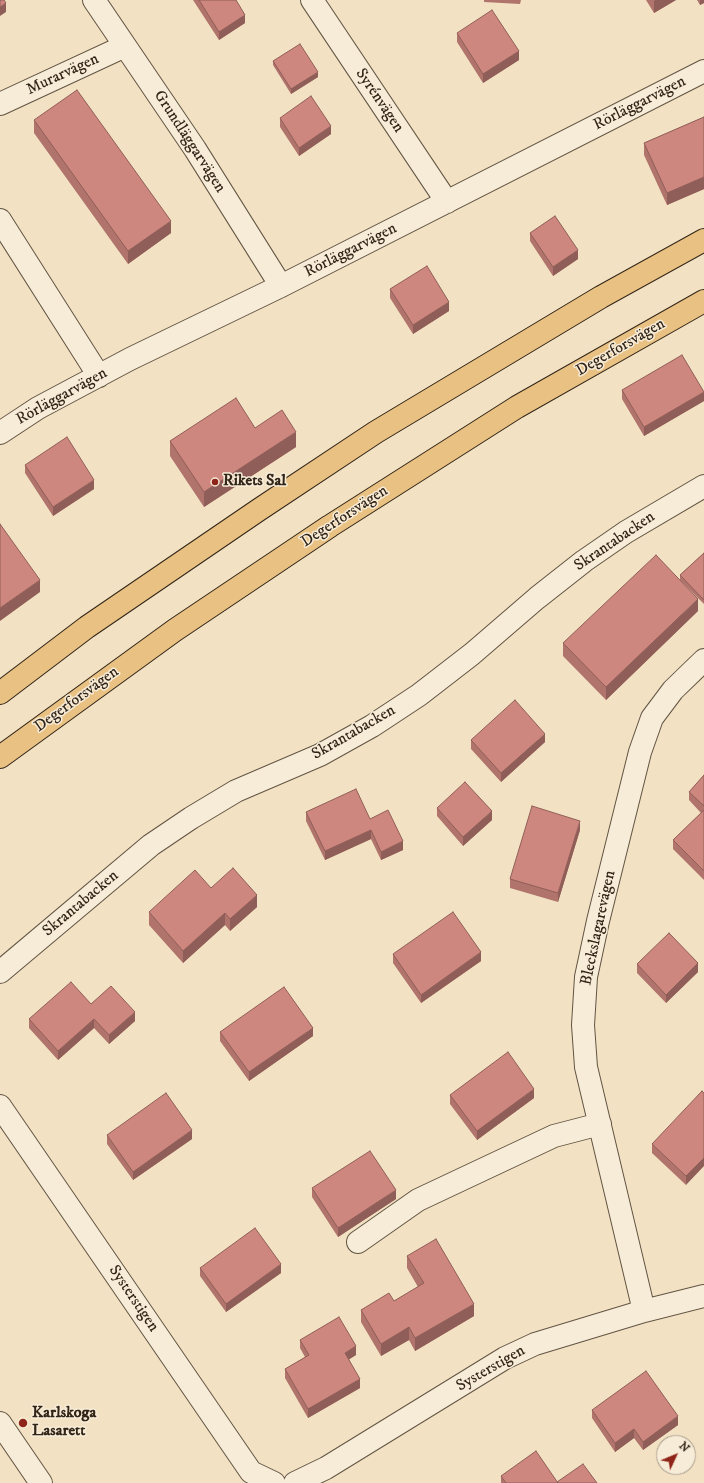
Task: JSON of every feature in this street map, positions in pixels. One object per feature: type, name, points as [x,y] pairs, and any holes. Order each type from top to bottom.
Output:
[{"type":"main road","points":[[0,693],[87,627],[376,432],[601,298],[704,240]]},
{"type":"main road","name":"Degerforsvägen","points":[[0,757],[175,630],[330,526],[516,407],[704,301]]},
{"type":"street","name":"Grundläggarvägen","points":[[94,0],[195,149],[281,286]]},
{"type":"street","name":"Syrénvägen","points":[[312,0],[447,202]]},
{"type":"street","name":"Murarvägen","points":[[0,104],[125,46]]},
{"type":"street","name":"Rörläggarvägen","points":[[0,433],[38,408],[99,376],[281,286],[704,71]]},
{"type":"street","points":[[0,220],[99,376]]},
{"type":"street","name":"Skrantabacken","points":[[0,972],[151,845],[191,818],[236,791],[320,755],[378,722],[419,695],[472,654],[537,598],[584,561],[626,532],[704,486]]},
{"type":"street","name":"Bleckslagarevägen","points":[[644,1311],[586,1067],[583,1025],[586,977],[598,921],[640,752],[652,718],[673,690],[704,660]]},
{"type":"street","name":"Systerstigen","points":[[0,1106],[251,1472],[274,1483]]},
{"type":"street","points":[[358,1242],[418,1200],[554,1136],[600,1124]]},
{"type":"street","name":"Systerstigen","points":[[295,1483],[326,1468],[505,1358],[535,1344],[644,1311],[704,1296]]},
{"type":"street","points":[[0,1423],[41,1483]]},
{"type":"building","points":[[0,0],[4,0],[6,3],[0,7]]},
{"type":"building","points":[[199,0],[236,0],[245,15],[219,32]]},
{"type":"building","points":[[492,10],[519,51],[483,74],[457,33]]},
{"type":"building","points":[[300,44],[318,72],[291,89],[273,61]]},
{"type":"building","points":[[77,90],[171,221],[128,251],[34,120]]},
{"type":"building","points":[[311,96],[331,126],[299,148],[280,118]]},
{"type":"building","points":[[704,117],[704,177],[667,193],[644,143]]},
{"type":"building","points":[[555,216],[578,250],[553,267],[530,233]]},
{"type":"building","points":[[427,266],[449,302],[413,325],[390,289]]},
{"type":"building","points":[[682,355],[704,392],[644,427],[622,390]]},
{"type":"building","name":"Rikets Sal","points":[[236,398],[255,428],[282,410],[296,432],[204,492],[170,441]]},
{"type":"building","points":[[67,437],[94,480],[53,507],[25,465]]},
{"type":"building","points":[[0,524],[40,580],[0,608]]},
{"type":"building","points":[[704,553],[704,600],[680,575]]},
{"type":"building","points":[[656,555],[698,599],[606,687],[563,643]]},
{"type":"building","points":[[515,700],[545,734],[501,773],[471,740]]},
{"type":"building","points":[[704,775],[704,806],[689,792]]},
{"type":"building","points":[[465,782],[492,811],[463,837],[437,808]]},
{"type":"building","points":[[356,789],[370,819],[388,810],[403,841],[381,852],[371,830],[325,851],[306,812]]},
{"type":"building","points":[[532,806],[580,821],[558,893],[510,879]]},
{"type":"building","points":[[704,810],[704,871],[673,840]]},
{"type":"building","points":[[233,868],[257,895],[230,919],[225,913],[183,951],[149,912],[195,870],[211,888]]},
{"type":"building","points":[[453,912],[481,952],[421,995],[393,954]]},
{"type":"building","points":[[669,933],[698,963],[666,995],[637,964]]},
{"type":"building","points":[[71,982],[91,1004],[111,986],[135,1012],[109,1035],[94,1019],[58,1051],[29,1019]]},
{"type":"building","points":[[284,987],[313,1028],[249,1072],[220,1032]]},
{"type":"building","points":[[508,1052],[534,1089],[477,1131],[450,1095]]},
{"type":"building","points":[[702,1091],[704,1093],[704,1158],[686,1176],[652,1144]]},
{"type":"building","points":[[166,1093],[192,1130],[133,1172],[107,1135]]},
{"type":"building","points":[[370,1151],[396,1190],[338,1228],[312,1188]]},
{"type":"building","points":[[255,1228],[281,1264],[226,1304],[200,1268]]},
{"type":"building","points":[[436,1239],[474,1304],[415,1338],[409,1327],[381,1344],[361,1310],[389,1293],[394,1301],[424,1283],[407,1256]]},
{"type":"building","points":[[339,1317],[356,1346],[345,1353],[360,1379],[308,1409],[285,1369],[309,1355],[300,1340]]},
{"type":"building","points":[[646,1371],[678,1416],[643,1442],[634,1429],[615,1443],[592,1410]]},
{"type":"building","points":[[536,1451],[558,1483],[506,1483],[501,1476]]},
{"type":"building","points":[[583,1464],[597,1483],[557,1482]]},
{"type":"place","name":"Rikets Sal","points":[[215,482]]},
{"type":"place","name":"Karlskoga Lasarett","points":[[23,1423]]}]
